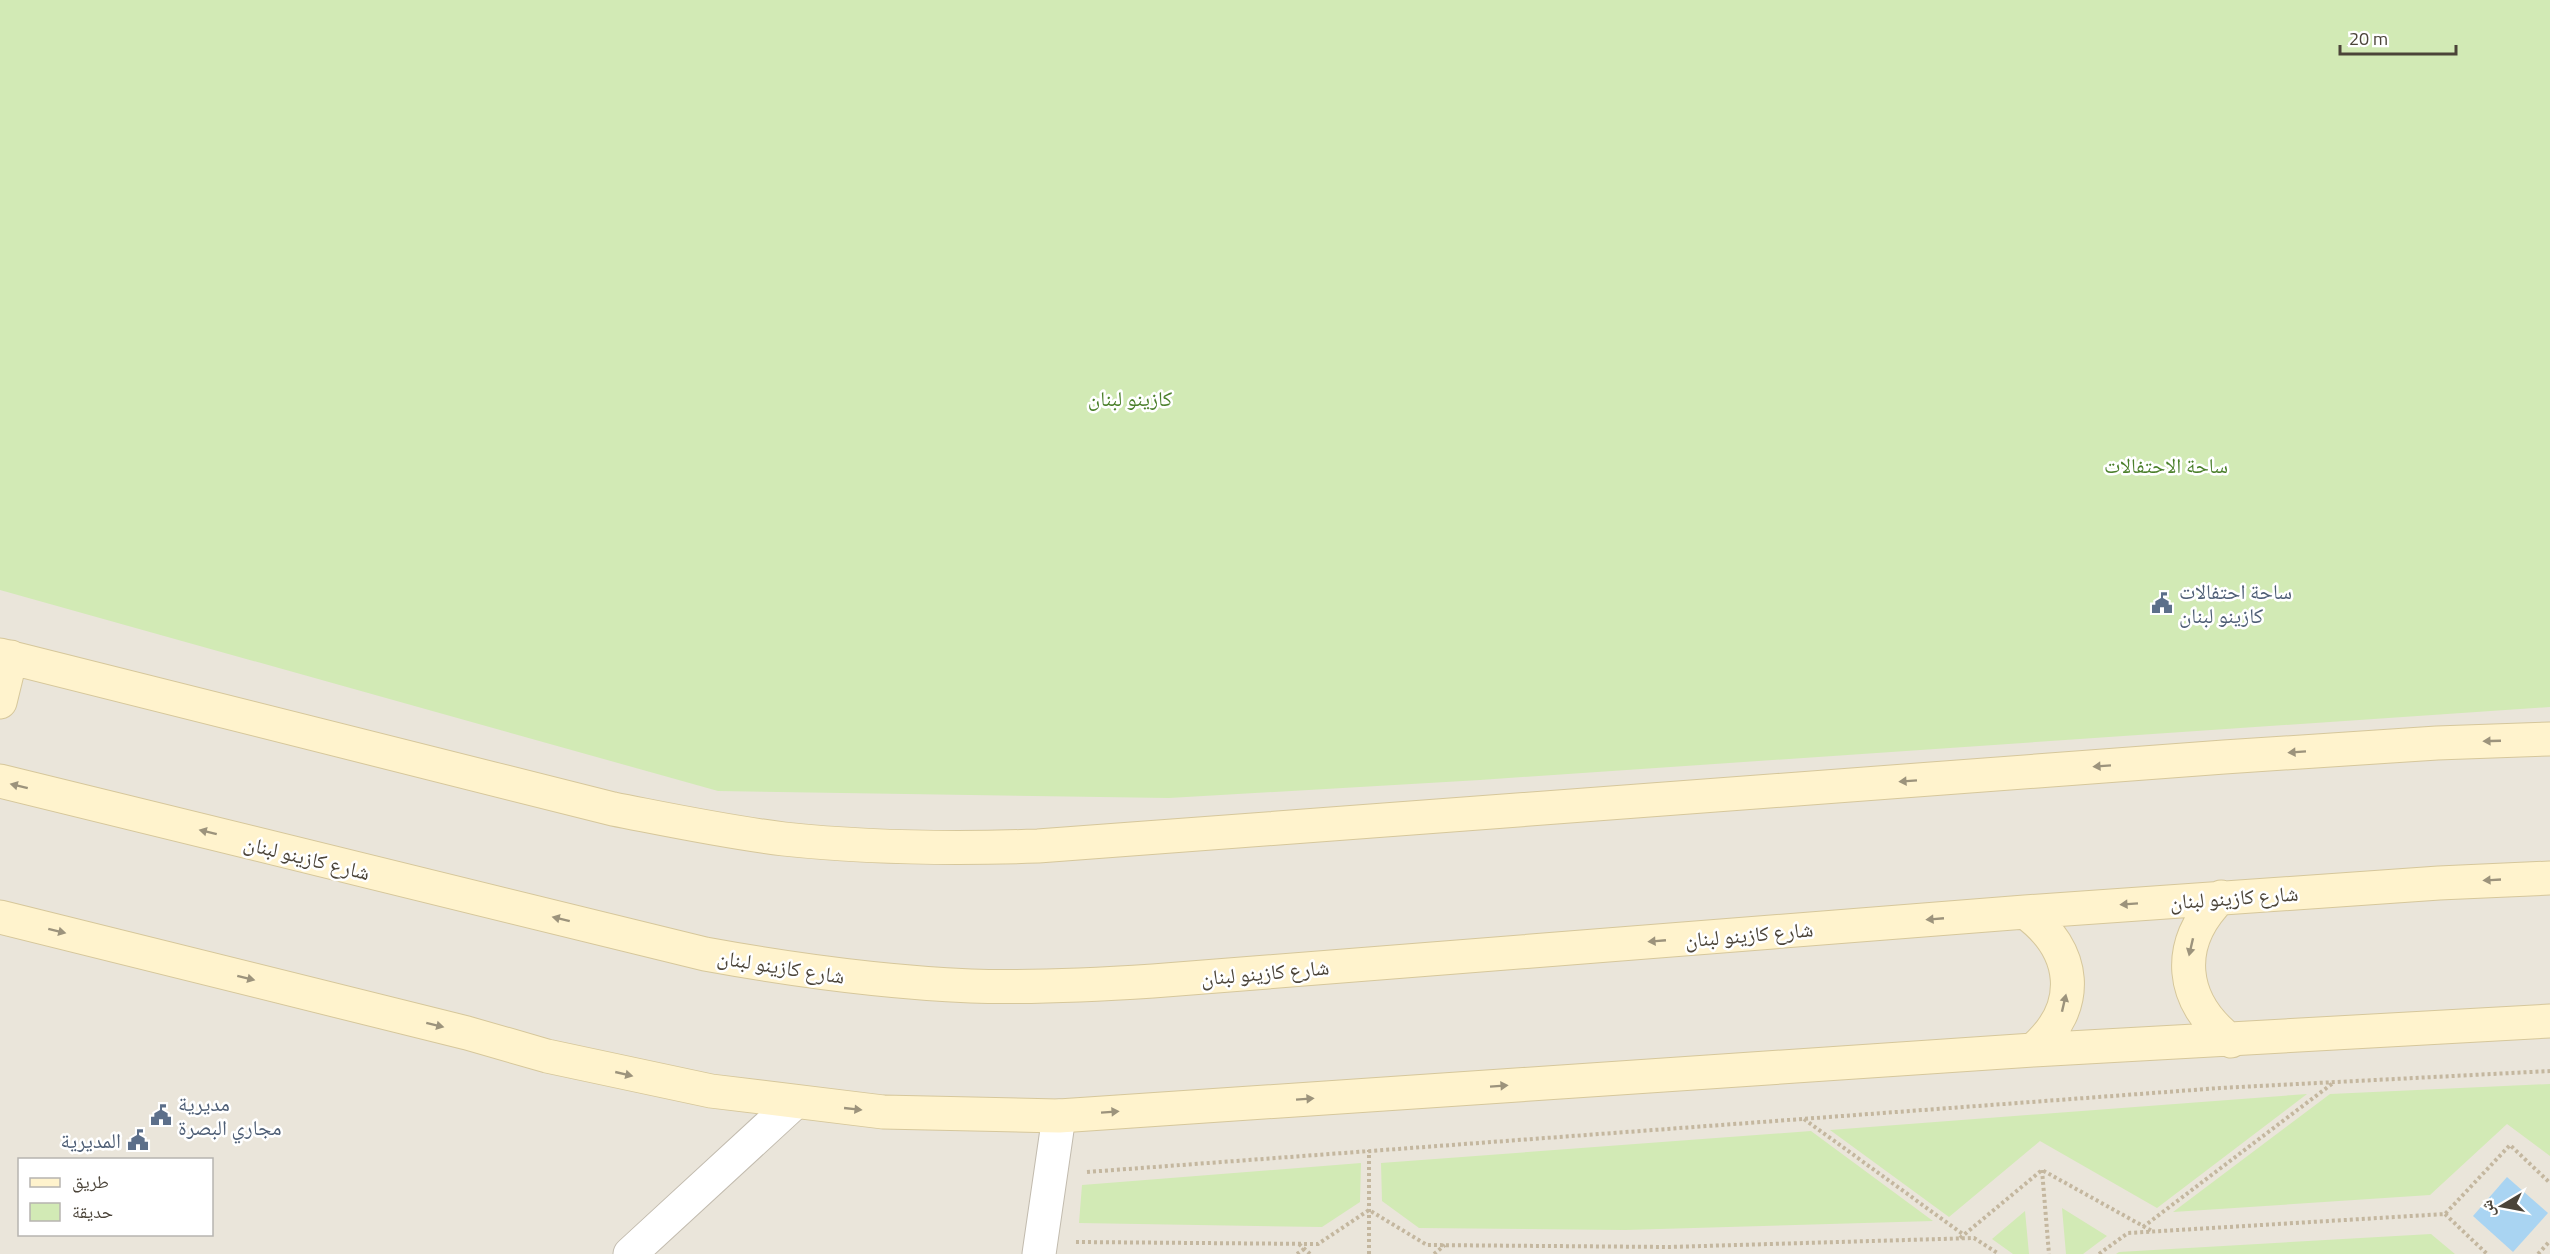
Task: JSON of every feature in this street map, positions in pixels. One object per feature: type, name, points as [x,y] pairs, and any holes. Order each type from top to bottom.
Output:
[{"type":"main road","points":[[0,702],[5,656],[613,809],[697,826],[782,838],[868,846],[953,849],[1038,846],[2224,757],[2437,743],[2550,739]]},
{"type":"main road","name":"شارع كازينو لبنان","points":[[0,781],[705,954],[794,970],[906,982],[973,986],[1063,986],[1153,981],[2221,897],[2550,878]]},
{"type":"main road","points":[[2221,897],[2207,911],[2198,926],[2188,963],[2195,999],[2204,1016],[2231,1041]]},
{"type":"main road","points":[[2025,912],[2042,924],[2055,940],[2064,958],[2068,979],[2066,1000],[2060,1020],[2049,1037],[2033,1050]]},
{"type":"main road","points":[[0,917],[467,1033],[598,1068],[711,1091],[794,1103],[883,1112],[1059,1116],[2033,1050],[2231,1041],[2550,1021]]},
{"type":"street","points":[[630,1254],[794,1103]]},
{"type":"street","points":[[1052,1248],[1059,1116]]},
{"type":"path","points":[[1078,1176],[1099,1170],[2220,1088],[2550,1071]]},
{"type":"path","points":[[2143,1227],[2333,1082]]},
{"type":"path","points":[[1803,1118],[1964,1235]]},
{"type":"path","points":[[2099,1254],[2128,1233],[2445,1214],[2510,1145],[2550,1183]]},
{"type":"path","points":[[1369,1150],[1369,1254]]},
{"type":"path","points":[[2042,1170],[2152,1232]]},
{"type":"path","points":[[1959,1239],[2042,1170]]},
{"type":"path","points":[[2042,1170],[2049,1254]]},
{"type":"path","points":[[1052,1248],[1318,1244],[1369,1210]]},
{"type":"path","points":[[1369,1210],[1427,1245],[1669,1248],[1974,1238],[1998,1254]]},
{"type":"path","points":[[2445,1214],[2487,1254]]},
{"type":"path","points":[[2538,1254],[2550,1241]]},
{"type":"path","points":[[1298,1244],[1310,1254]]},
{"type":"path","points":[[1434,1254],[1446,1245]]},
{"type":"path","points":[[1297,1254],[1304,1248]]},
{"type":"path","points":[[1440,1249],[1446,1254]]},
{"type":"shaded area","points":[[0,0],[2550,0],[2550,1254],[0,1254]]},
{"type":"green space","name":"كازينو لبنان","points":[[0,0],[2550,0],[2550,707],[1480,780],[1169,798],[718,791],[0,590]]},
{"type":"green space","points":[[2550,1084],[2550,1156],[2507,1124],[2430,1195],[2173,1212],[2330,1094]]},
{"type":"green space","points":[[2307,1094],[2157,1208],[2040,1141],[1949,1217],[1830,1130]]},
{"type":"green space","points":[[1811,1131],[1933,1221],[1625,1230],[1419,1228],[1382,1201],[1381,1163]]},
{"type":"green space","points":[[1361,1163],[1360,1202],[1322,1227],[1079,1223],[1082,1185]]},
{"type":"green space","points":[[2062,1208],[2107,1236],[2083,1254],[2066,1254]]},
{"type":"green space","points":[[2025,1211],[2029,1254],[2013,1254],[1992,1239]]},
{"type":"green space","points":[[2431,1234],[2455,1254],[2116,1254],[2119,1252]]},
{"type":"water","points":[[2507,1177],[2548,1213],[2513,1252],[2473,1216]]},
{"type":"place","name":"ساحة احتفالات كازينو لبنان","points":[[2162,603]]},
{"type":"place","name":"مديرية مجاري البصرة","points":[[161,1115]]},
{"type":"place","name":"المديرية","points":[[138,1140]]},
{"type":"park label","name":"ساحة الاحتفالات","points":[[2166,465]]}]
